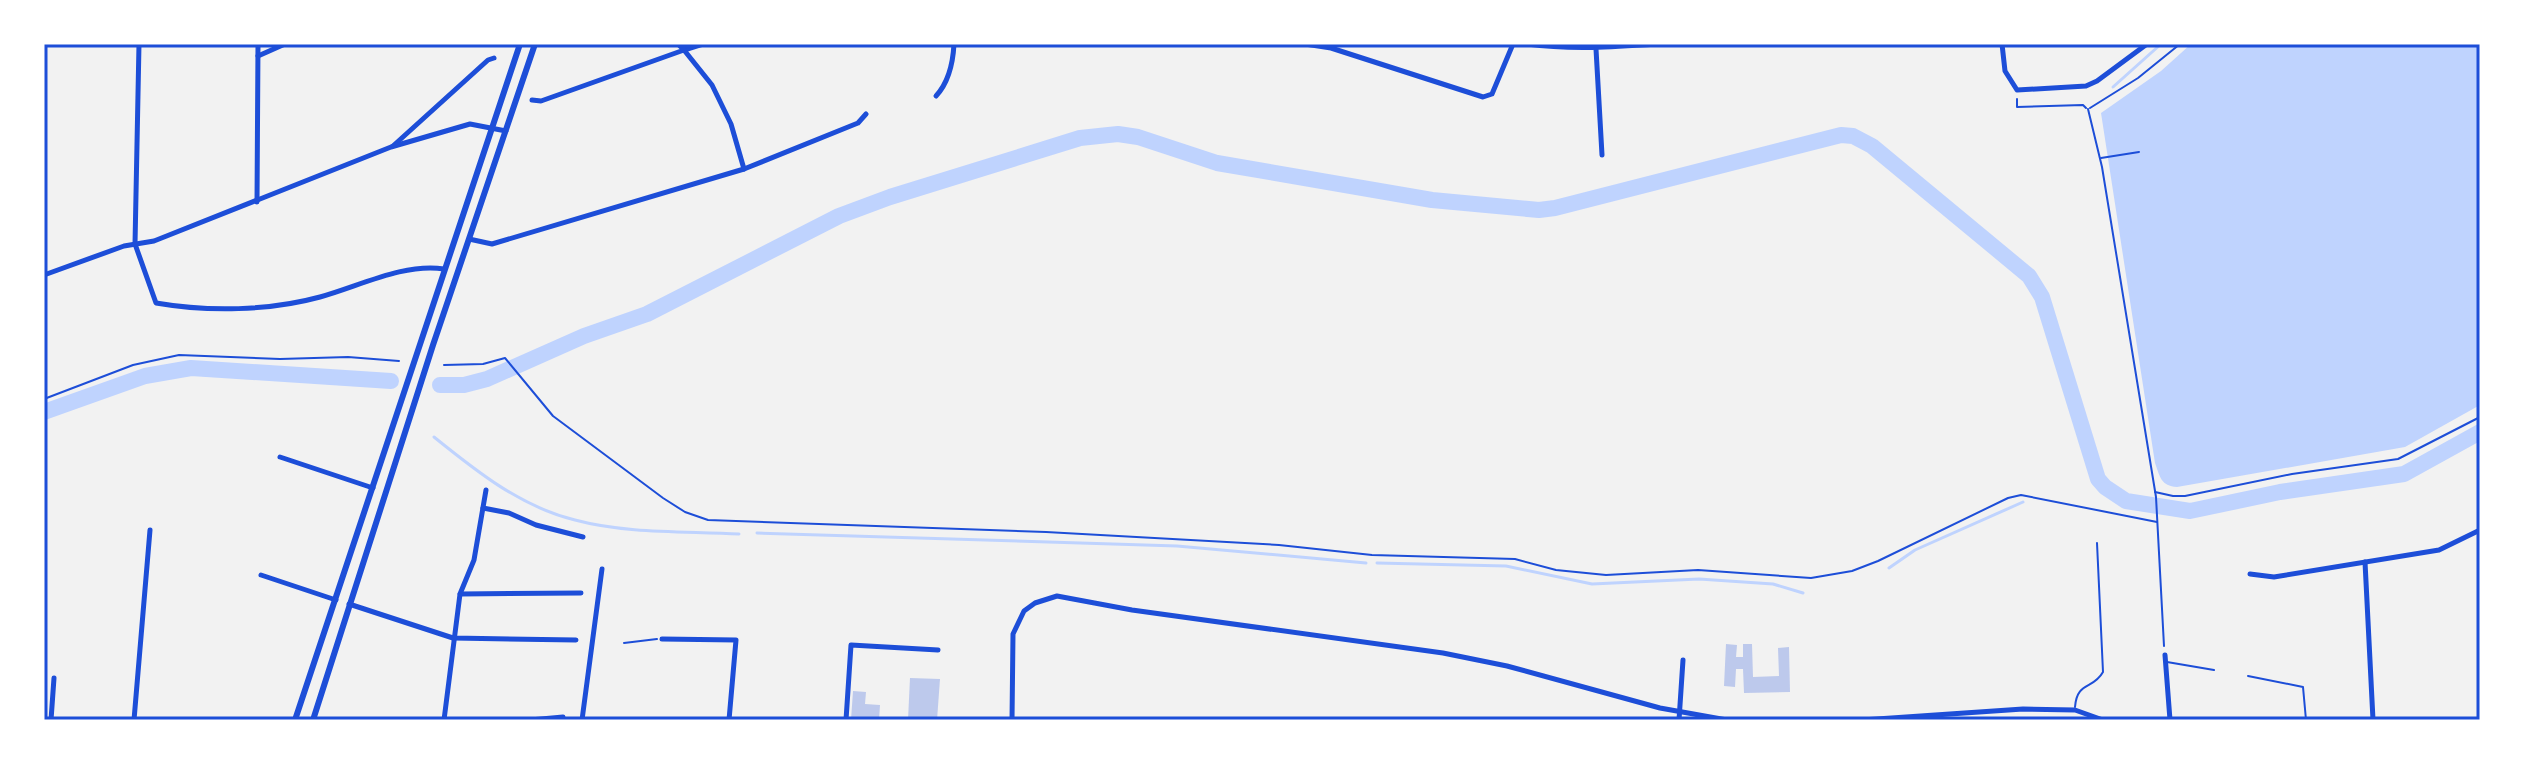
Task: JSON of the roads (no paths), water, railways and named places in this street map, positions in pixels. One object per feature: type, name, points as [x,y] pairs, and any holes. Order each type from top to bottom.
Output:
[{"type":"street","points":[[139,44],[135,244],[156,303],[203,308],[284,304],[317,298],[423,266],[444,269]]},
{"type":"street","points":[[257,202],[258,44]]},
{"type":"street","points":[[258,56],[285,44]]},
{"type":"street","points":[[295,720],[520,44]]},
{"type":"street","points":[[313,720],[348,604],[535,44]]},
{"type":"street","points":[[678,44],[712,85],[731,124],[744,169]]},
{"type":"street","points":[[532,100],[541,101],[703,44]]},
{"type":"street","points":[[936,96],[944,87],[953,59],[954,44]]},
{"type":"street","points":[[1305,44],[1331,48],[1483,97],[1492,94],[1513,44]]},
{"type":"street","points":[[1527,44],[1596,49],[1658,44]]},
{"type":"street","points":[[2002,44],[2005,71],[2017,90],[2086,86],[2147,44]]},
{"type":"street","points":[[1596,49],[1602,155]]},
{"type":"street","points":[[391,147],[488,60],[494,58]]},
{"type":"street","points":[[469,239],[492,244],[744,169],[858,123],[866,114]]},
{"type":"street","points":[[44,275],[124,246],[154,241],[391,147],[470,124],[506,131]]},
{"type":"street","points":[[280,457],[373,488]]},
{"type":"street","points":[[444,720],[460,594],[474,560],[486,490]]},
{"type":"street","points":[[483,508],[509,513],[536,525],[583,537]]},
{"type":"street","points":[[134,720],[150,530]]},
{"type":"street","points":[[2250,574],[2274,577],[2439,550],[2480,530]]},
{"type":"street","points":[[2365,562],[2373,720]]},
{"type":"street","points":[[582,720],[602,569]]},
{"type":"street","points":[[261,575],[337,600]]},
{"type":"street","points":[[460,594],[581,593]]},
{"type":"street","points":[[1012,720],[1013,634],[1017,622],[1024,611],[1035,603],[1057,596],[1132,610],[1443,653],[1507,666],[1679,712],[1727,720]]},
{"type":"street","points":[[348,604],[453,638],[576,640]]},
{"type":"street","points":[[662,639],[736,640],[729,720]]},
{"type":"street","points":[[846,720],[851,645],[938,650]]},
{"type":"street","points":[[2165,659],[2170,720]]},
{"type":"street","points":[[1679,720],[1683,660]]},
{"type":"street","points":[[51,720],[54,678]]},
{"type":"street","points":[[1862,720],[2023,709],[2075,710],[2103,720]]},
{"type":"street","points":[[530,720],[563,717]]},
{"type":"lane","points":[[2075,710],[2076,695],[2098,680],[2103,672],[2097,543]]},
{"type":"lane","points":[[2165,659],[2214,670]]},
{"type":"lane","points":[[2248,676],[2303,687],[2306,720]]},
{"type":"water","points":[[2191,44],[2480,44],[2480,405],[2405,447],[2177,487],[2162,480],[2155,463],[2101,113],[2161,71]]},
{"type":"waterway","points":[[2113,87],[2161,44]]},
{"type":"waterway","points":[[440,385],[464,385],[487,379],[584,336],[647,314],[839,216],[1080,138],[1118,134],[1138,137],[1217,163],[1432,200],[1539,210],[1841,135],[1853,136],[1872,146],[2029,276],[2042,297],[2098,479],[2126,501],[2190,511],[2280,492],[2404,474],[2480,432]]},
{"type":"waterway","points":[[44,412],[145,376],[191,368],[391,381]]},
{"type":"waterway","points":[[434,437],[500,486],[555,514],[615,528],[739,534]]},
{"type":"waterway","points":[[1889,568],[1915,550],[2023,502]]},
{"type":"waterway","points":[[757,533],[1177,546],[1366,563]]},
{"type":"waterway","points":[[1377,563],[1506,566],[1592,584],[1699,579],[1773,584],[1803,593]]}]
